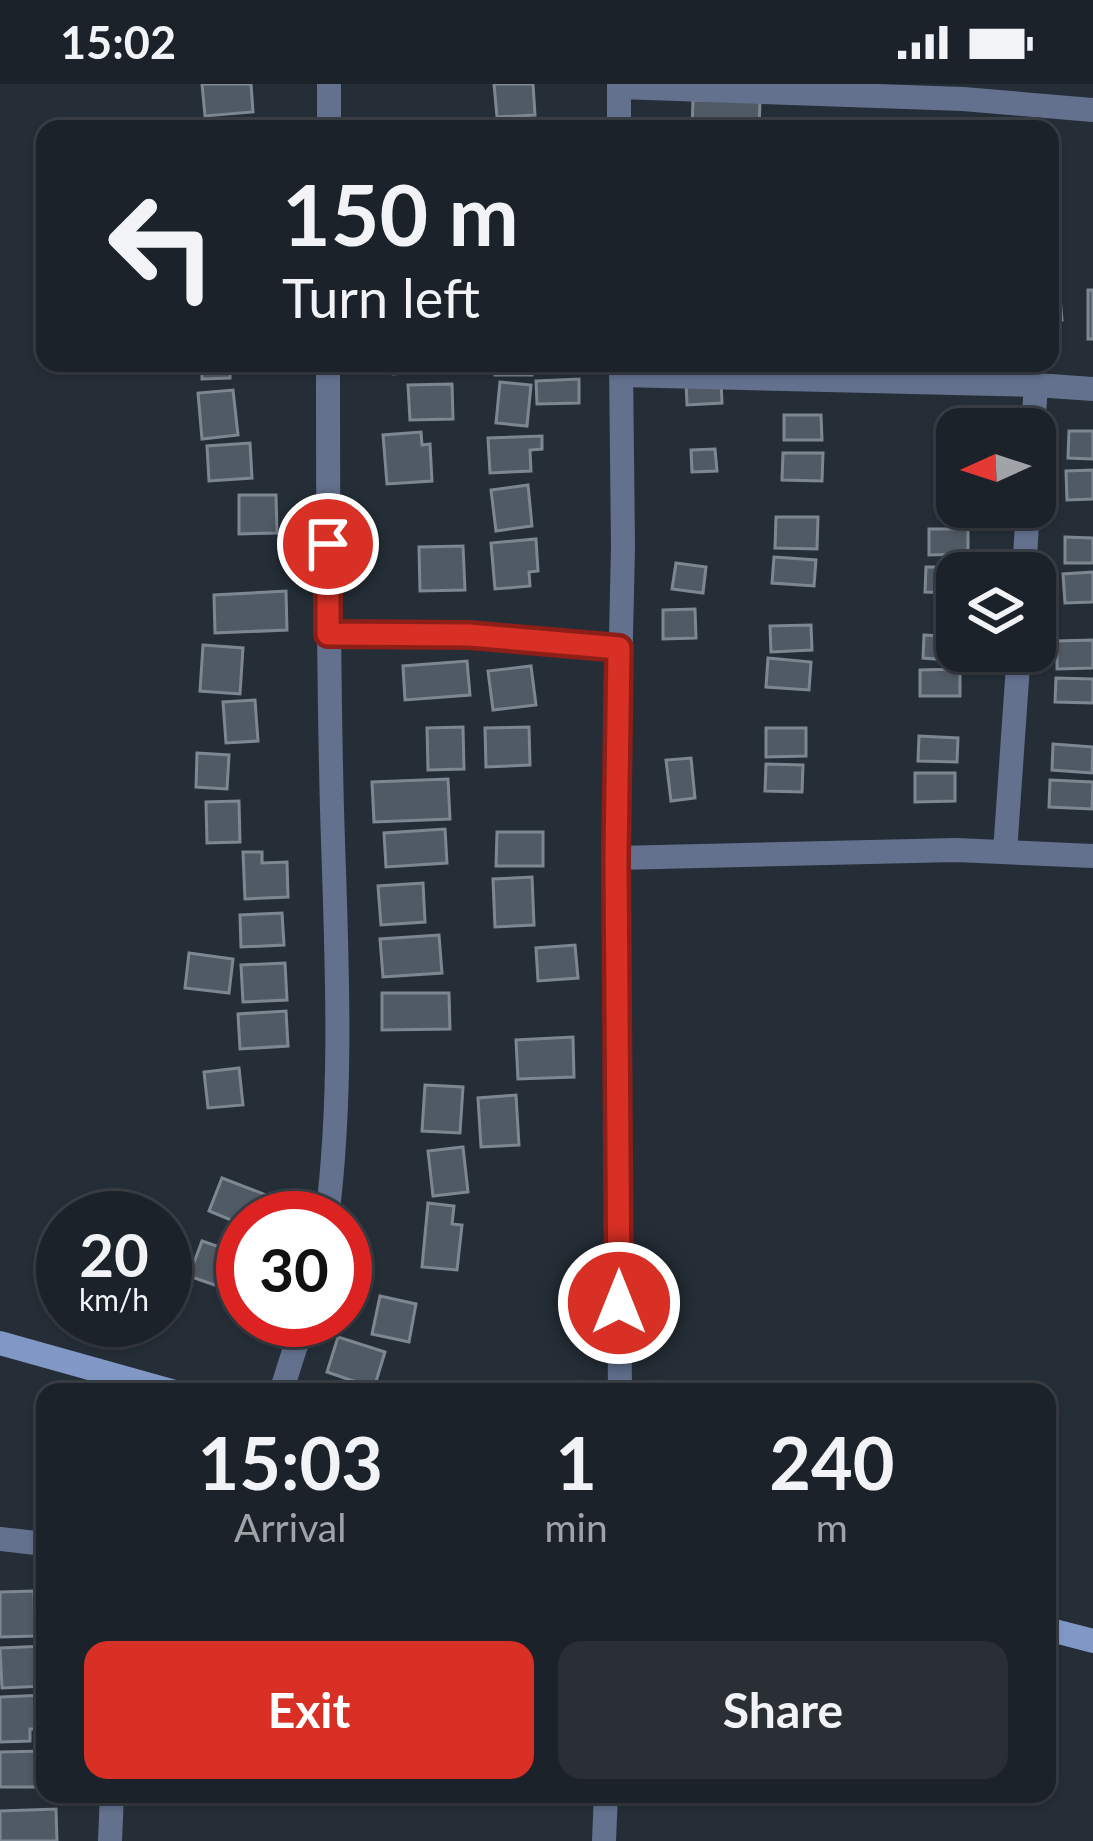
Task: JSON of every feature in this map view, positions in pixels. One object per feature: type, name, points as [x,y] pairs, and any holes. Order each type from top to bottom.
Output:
[{"type":"street","points":[[329,84],[329,120]]},
{"type":"street","points":[[619,120],[619,86],[962,99],[1035,94],[1093,110]]},
{"type":"street","points":[[328,372],[337,1077],[331,1191]]},
{"type":"street","points":[[620,1383],[616,858],[621,372]]},
{"type":"street","points":[[699,372],[1093,389]]},
{"type":"street","points":[[1034,408],[1036,385]]},
{"type":"street","points":[[328,634],[469,635],[619,648]]},
{"type":"street","points":[[1005,852],[1017,672]]},
{"type":"street","points":[[616,858],[956,850],[1093,856]]},
{"type":"street","points":[[0,1343],[143,1383]]},
{"type":"street","points":[[284,1383],[295,1347]]},
{"type":"street","points":[[0,1540],[36,1543]]},
{"type":"street","points":[[1056,1630],[1086,1635]]},
{"type":"street","points":[[110,1841],[112,1803]]},
{"type":"street","points":[[604,1841],[606,1803]]},
{"type":"building","points":[[202,84],[251,84],[253,112],[205,116]]},
{"type":"building","points":[[494,84],[533,84],[535,115],[497,117]]},
{"type":"building","points":[[693,100],[760,101],[759,120],[692,120]]},
{"type":"building","points":[[1088,290],[1093,290],[1093,339],[1088,339]]},
{"type":"building","points":[[202,372],[230,372],[230,378],[202,379]]},
{"type":"building","points":[[495,372],[532,372],[532,375]]},
{"type":"building","points":[[579,379],[579,403],[537,404],[536,381]]},
{"type":"building","points":[[721,381],[722,403],[687,405],[686,382]]},
{"type":"building","points":[[500,382],[531,385],[527,426],[496,423]]},
{"type":"building","points":[[452,384],[453,419],[410,420],[408,385]]},
{"type":"building","points":[[233,390],[238,435],[202,439],[198,393]]},
{"type":"building","points":[[784,415],[821,415],[822,440],[784,440]]},
{"type":"building","points":[[1069,431],[1093,431],[1093,459],[1068,458]]},
{"type":"building","points":[[421,432],[422,445],[430,444],[432,481],[387,484],[383,435]]},
{"type":"building","points":[[542,436],[542,449],[530,450],[531,471],[490,473],[488,438]]},
{"type":"building","points":[[250,443],[252,478],[209,481],[207,446]]},
{"type":"building","points":[[715,449],[717,471],[692,472],[691,450]]},
{"type":"building","points":[[783,453],[823,453],[822,481],[782,480]]},
{"type":"building","points":[[1093,470],[1093,499],[1067,500],[1066,471]]},
{"type":"building","points":[[528,485],[532,526],[496,531],[491,490]]},
{"type":"building","points":[[239,495],[276,495],[277,533],[239,534]]},
{"type":"building","points":[[776,517],[818,517],[817,549],[775,548]]},
{"type":"building","points":[[929,529],[968,529],[968,552],[929,555]]},
{"type":"building","points":[[1065,537],[1093,538],[1093,563],[1065,563]]},
{"type":"building","points":[[536,539],[538,571],[529,572],[530,586],[495,589],[491,543]]},
{"type":"building","points":[[463,546],[465,590],[420,591],[419,547]]},
{"type":"building","points":[[774,557],[816,560],[814,586],[772,583]]},
{"type":"building","points":[[676,563],[706,567],[703,593],[672,589]]},
{"type":"building","points":[[926,567],[936,567],[936,592],[925,592]]},
{"type":"building","points":[[1093,572],[1093,602],[1065,603],[1063,574]]},
{"type":"building","points":[[286,591],[287,630],[215,633],[214,595]]},
{"type":"building","points":[[695,609],[696,638],[663,639],[663,610]]},
{"type":"building","points":[[811,625],[812,650],[771,652],[770,626]]},
{"type":"building","points":[[924,635],[936,636],[936,659],[923,658]]},
{"type":"building","points":[[1093,640],[1093,668],[1057,669],[1057,641]]},
{"type":"building","points":[[203,645],[243,648],[240,694],[200,691]]},
{"type":"building","points":[[768,658],[811,662],[809,690],[766,687]]},
{"type":"building","points":[[467,661],[470,695],[405,700],[403,666]]},
{"type":"building","points":[[531,666],[536,705],[493,710],[488,671]]},
{"type":"building","points":[[920,670],[960,672],[960,696],[920,696]]},
{"type":"building","points":[[1056,678],[1093,679],[1093,703],[1055,702]]},
{"type":"building","points":[[255,700],[258,741],[226,743],[223,702]]},
{"type":"building","points":[[463,727],[464,769],[428,770],[427,728]]},
{"type":"building","points":[[529,727],[530,765],[486,767],[485,728]]},
{"type":"building","points":[[766,728],[806,728],[806,756],[766,757]]},
{"type":"building","points":[[919,736],[958,738],[957,762],[918,761]]},
{"type":"building","points":[[1053,744],[1093,747],[1092,773],[1052,770]]},
{"type":"building","points":[[197,753],[229,755],[227,789],[196,787]]},
{"type":"building","points":[[691,758],[695,798],[671,801],[666,760]]},
{"type":"building","points":[[766,764],[803,765],[802,792],[765,791]]},
{"type":"building","points":[[915,773],[955,773],[955,801],[915,802]]},
{"type":"building","points":[[448,779],[450,819],[374,822],[372,782]]},
{"type":"building","points":[[1050,780],[1093,782],[1092,809],[1049,807]]},
{"type":"building","points":[[239,801],[240,842],[207,843],[206,802]]},
{"type":"building","points":[[445,829],[447,863],[386,867],[384,833]]},
{"type":"building","points":[[497,832],[543,832],[543,866],[496,866]]},
{"type":"building","points":[[243,852],[262,852],[262,863],[287,862],[288,897],[245,899]]},
{"type":"building","points":[[532,877],[534,925],[495,927],[493,879]]},
{"type":"building","points":[[423,883],[425,922],[381,925],[378,886]]},
{"type":"building","points":[[282,913],[284,945],[241,947],[240,915]]},
{"type":"building","points":[[439,935],[442,973],[383,977],[380,939]]},
{"type":"building","points":[[575,945],[578,978],[538,981],[536,948]]},
{"type":"building","points":[[189,953],[233,959],[229,993],[185,988]]},
{"type":"building","points":[[285,963],[287,1000],[243,1002],[241,965]]},
{"type":"building","points":[[382,993],[449,993],[450,1029],[382,1030]]},
{"type":"building","points":[[286,1011],[288,1046],[240,1049],[238,1014]]},
{"type":"building","points":[[573,1037],[574,1077],[518,1079],[516,1040]]},
{"type":"building","points":[[239,1068],[243,1105],[208,1108],[204,1072]]},
{"type":"building","points":[[425,1085],[463,1087],[460,1133],[422,1131]]},
{"type":"building","points":[[516,1095],[519,1145],[481,1147],[478,1098]]},
{"type":"building","points":[[463,1147],[468,1192],[433,1196],[428,1151]]},
{"type":"building","points":[[222,1178],[256,1191],[217,1191]]},
{"type":"building","points":[[428,1203],[454,1206],[452,1224],[462,1225],[457,1270],[422,1267]]},
{"type":"building","points":[[202,1241],[216,1246],[216,1286],[192,1277]]},
{"type":"building","points":[[380,1296],[416,1304],[409,1342],[372,1334]]},
{"type":"building","points":[[335,1347],[385,1352],[376,1383],[327,1372]]},
{"type":"building","points":[[34,1591],[35,1636],[0,1637],[0,1592]]},
{"type":"building","points":[[36,1646],[36,1686],[2,1688],[0,1648]]},
{"type":"building","points":[[36,1695],[36,1729],[30,1729],[30,1741],[0,1742],[0,1697]]},
{"type":"building","points":[[36,1751],[36,1787],[0,1787],[0,1752]]},
{"type":"building","points":[[56,1809],[57,1841],[0,1841],[0,1811]]},
{"type":"route","points":[[328,544],[328,634],[469,635],[619,648],[619,1303]]}]
